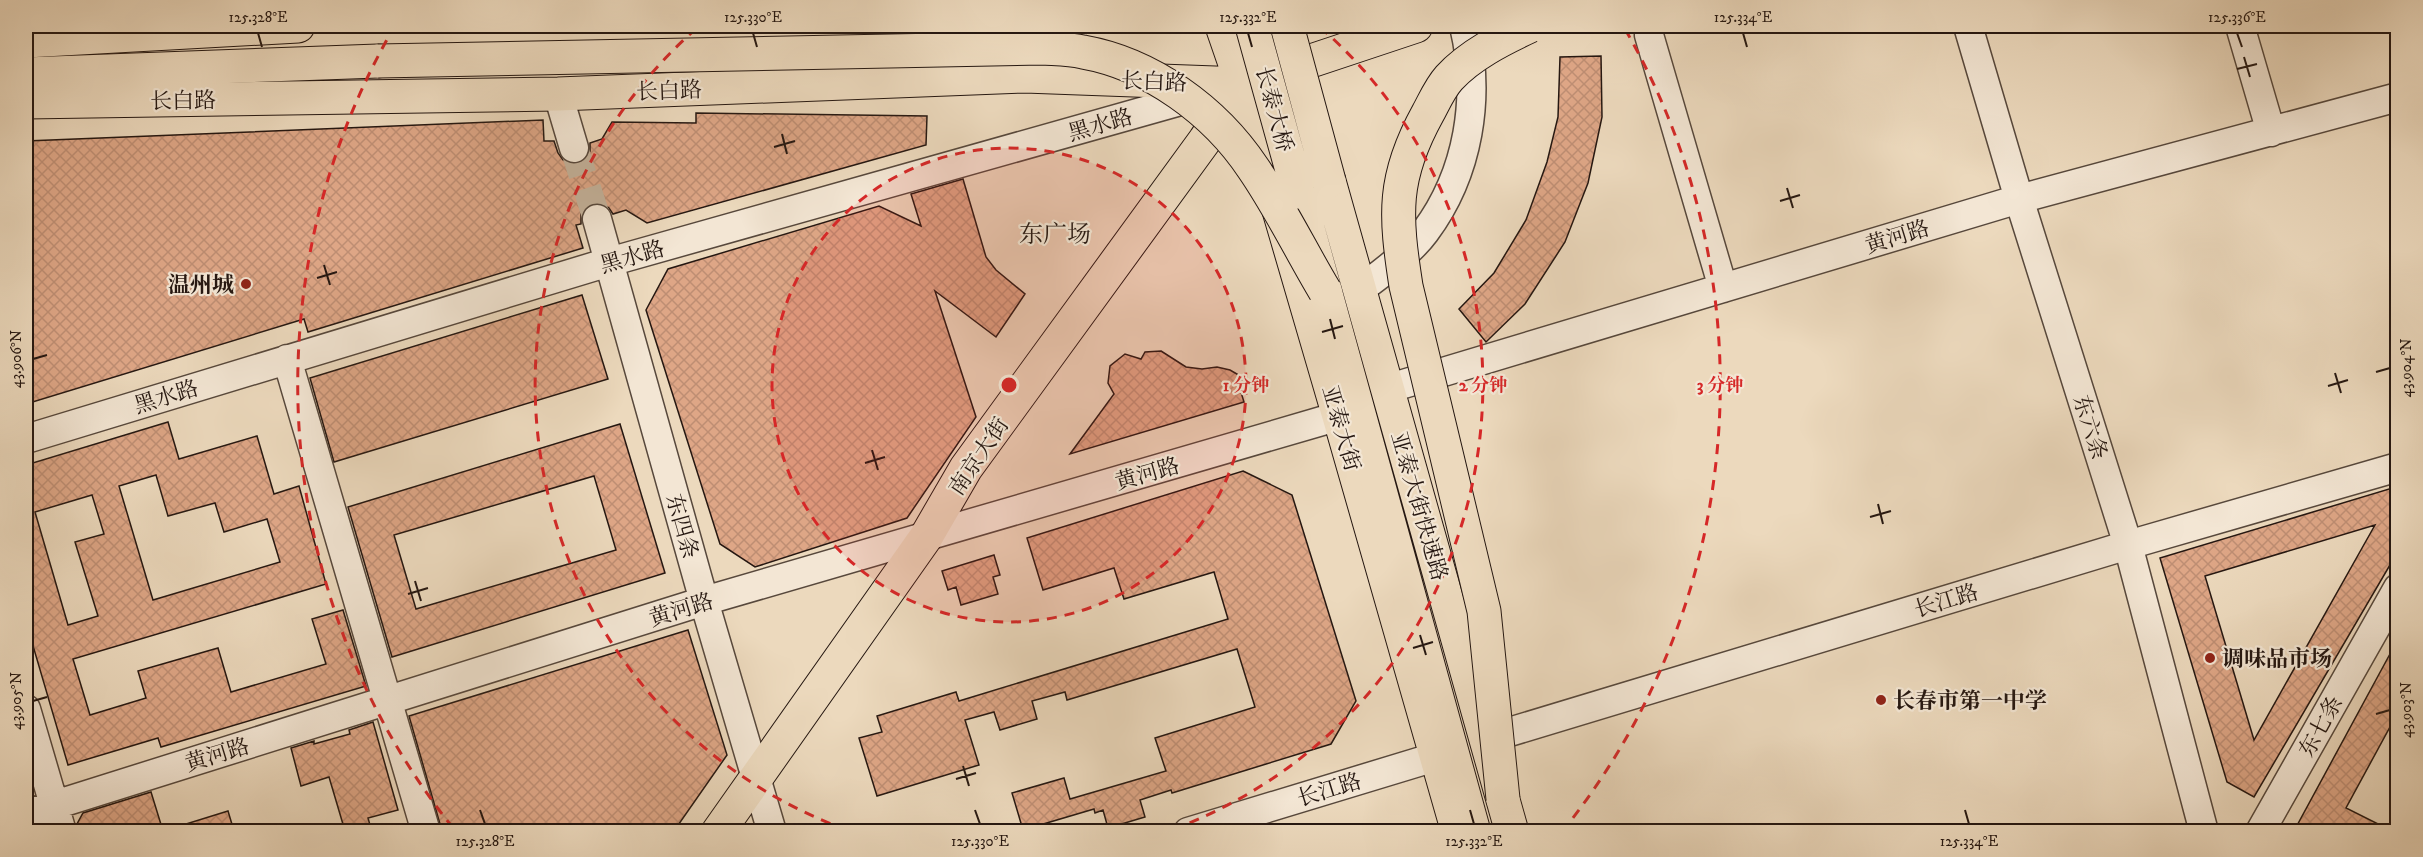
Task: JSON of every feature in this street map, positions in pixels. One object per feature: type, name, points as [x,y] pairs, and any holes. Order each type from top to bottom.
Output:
[{"type":"main road","points":[[26,41],[298,26]]},
{"type":"main road","name":"亚泰大街","points":[[1222,26],[1242,84],[1458,831]]},
{"type":"main road","name":"长泰大桥","points":[[1252,26],[1298,192]]},
{"type":"main road","name":"长泰大桥","points":[[1287,26],[1329,181]]},
{"type":"main road","points":[[1297,26],[1400,385],[1523,831]]},
{"type":"main road","points":[[1308,60],[1416,26]]},
{"type":"main road","points":[[1503,800],[1484,611],[1406,286],[1398,236],[1397,203],[1403,168],[1418,130],[1449,78],[1497,42],[1530,26]]},
{"type":"main road","points":[[26,74],[378,61],[1030,48],[1084,52],[1144,72],[1174,90],[1202,111],[1253,167],[1325,291]]},
{"type":"main road","name":"长白路","points":[[26,102],[558,94],[1025,76],[1242,84],[1308,60]]},
{"type":"main road","name":"南京大街","points":[[718,831],[926,537],[966,468],[1198,149],[1242,84]]},
{"type":"main road","name":"亚泰大街快速路","points":[[1329,181],[1512,831]]},
{"type":"main road","name":"亚泰大街快速路","points":[[1298,192],[1474,831]]},
{"type":"street","points":[[1371,282],[1424,233],[1450,191],[1466,146],[1472,101],[1470,51],[1464,26]]},
{"type":"street","name":"东六条","points":[[1968,26],[2019,199],[2128,545],[2204,831]]},
{"type":"street","points":[[2240,26],[2271,132]]},
{"type":"street","points":[[1649,35],[1723,288]]},
{"type":"street","name":"黑水路","points":[[26,439],[609,262],[1242,84]]},
{"type":"street","points":[[558,94],[574,148]]},
{"type":"street","name":"黄河路","points":[[1400,385],[2019,199],[2397,97]]},
{"type":"street","name":"东四条","points":[[597,219],[704,601],[772,831]]},
{"type":"street","points":[[287,359],[426,831]]},
{"type":"street","name":"黄河路","points":[[26,814],[704,601],[1339,416]]},
{"type":"street","name":"长江路","points":[[1496,736],[2128,545],[2397,467]]},
{"type":"street","name":"东七条","points":[[2260,831],[2397,588]]},
{"type":"street","points":[[26,709],[62,831]]},
{"type":"street","name":"长江路","points":[[1188,831],[1435,757]]},
{"type":"building","points":[[1601,56],[1602,117],[1588,183],[1565,242],[1525,304],[1486,342],[1459,309],[1494,273],[1526,220],[1547,162],[1558,117],[1560,57]]},
{"type":"building","name":"温州城","points":[[696,113],[927,116],[926,145],[647,223],[626,210],[613,214],[602,203],[592,203],[581,214],[581,224],[576,225],[583,248],[308,332],[304,319],[26,404],[26,141],[543,120],[544,141],[554,141],[563,160],[570,164],[578,164],[586,159],[590,151],[590,143],[602,139],[612,122],[696,123]]},
{"type":"building","points":[[963,179],[986,257],[996,270],[1025,294],[996,337],[935,291],[976,417],[907,518],[755,567],[720,544],[646,310],[668,269],[879,206],[921,226],[911,194]]},
{"type":"building","points":[[582,295],[608,379],[334,462],[310,378]]},
{"type":"building","points":[[1161,351],[1186,367],[1202,369],[1217,367],[1230,370],[1242,377],[1240,389],[1244,402],[1070,454],[1114,394],[1108,383],[1110,366],[1125,354],[1141,359],[1145,352]]},
{"type":"building","points":[[168,422],[179,459],[257,436],[274,494],[299,486],[326,584],[73,659],[90,715],[146,698],[138,671],[218,648],[231,692],[326,664],[312,619],[343,610],[366,686],[161,747],[158,738],[68,765],[26,622],[26,465]],"holes":[[[156,475],[168,516],[215,503],[224,532],[267,519],[280,562],[153,600],[119,486]],[[92,495],[104,534],[75,542],[98,616],[68,625],[35,512]]]},
{"type":"building","points":[[620,424],[665,573],[392,657],[348,507]],"holes":[[[594,476],[616,550],[416,609],[394,535]]]},
{"type":"building","points":[[1243,471],[1292,495],[1356,701],[1331,744],[1172,793],[1171,790],[1140,800],[1145,817],[1108,828],[1103,810],[1095,813],[1094,809],[1023,830],[1012,793],[1064,778],[1070,799],[1166,771],[1155,738],[1255,707],[1237,649],[1067,700],[1065,692],[1032,701],[1037,719],[1000,730],[994,712],[965,720],[979,765],[877,796],[859,738],[882,732],[877,716],[956,692],[959,701],[1228,619],[1214,572],[1124,599],[1114,568],[1043,590],[1027,538]]},
{"type":"building","name":"调味品市场","points":[[2397,484],[2397,553],[2254,797],[2227,782],[2160,558],[2396,487]],"holes":[[[2375,525],[2254,740],[2205,576]]]},
{"type":"building","points":[[994,555],[1000,575],[993,577],[998,594],[961,605],[956,587],[948,590],[942,571]]},
{"type":"building","points":[[688,630],[727,755],[674,831],[442,831],[409,716]]},
{"type":"building","points":[[2397,641],[2397,714],[2346,808],[2392,831],[2294,831]]},
{"type":"building","points":[[373,722],[398,810],[368,818],[370,825],[345,831],[329,777],[301,786],[291,748],[350,734],[349,730]]},
{"type":"building","points":[[151,792],[163,831],[78,831],[77,824],[83,813]]},
{"type":"building","points":[[228,811],[234,831],[173,831],[173,828]]},
{"type":"tunnel","points":[[574,148],[597,219]]},
{"type":"place","name":"温州城","points":[[246,284]]},
{"type":"place","name":"调味品市场","points":[[2210,658]]},
{"type":"place","name":"长春市第一中学","points":[[1881,700]]},
{"type":"district","name":"东广场","points":[[1055,234]]}]
